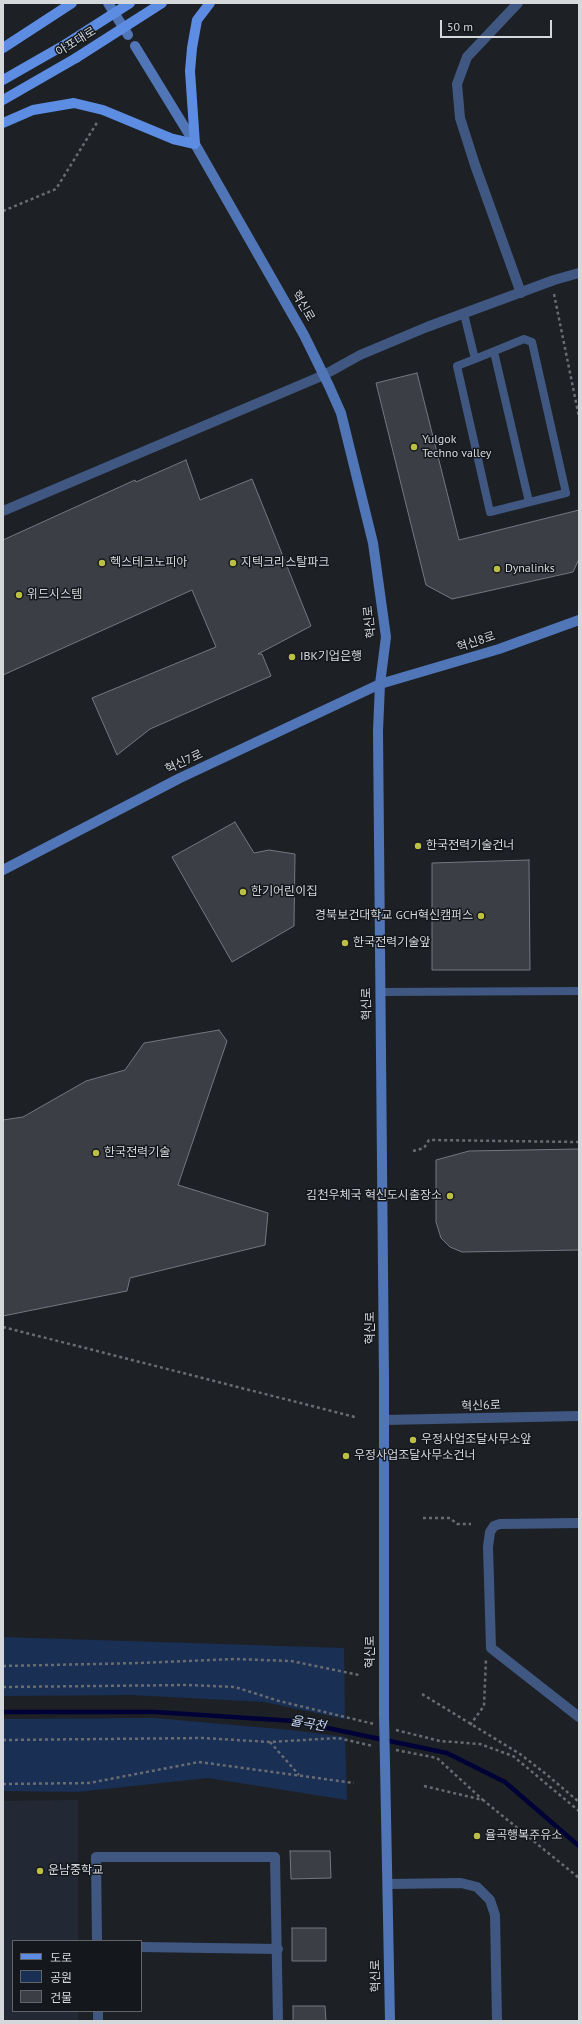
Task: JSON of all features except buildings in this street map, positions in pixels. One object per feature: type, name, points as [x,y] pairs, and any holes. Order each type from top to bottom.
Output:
[{"type":"main road","points":[[3,48],[72,3]]},
{"type":"main road","points":[[108,3],[128,35]]},
{"type":"main road","name":"아포대로","points":[[3,80],[66,44],[130,3]]},
{"type":"main road","name":"아포대로","points":[[3,100],[76,58],[162,3]]},
{"type":"main road","points":[[3,123],[33,110],[74,103],[103,110],[173,139],[195,144],[190,78],[192,48],[198,20],[210,3]]},
{"type":"main road","name":"혁신로","points":[[135,46],[195,144],[300,328],[324,375],[340,413],[373,543],[386,637],[380,684],[378,731],[384,1420],[384,1715],[390,2021]]},
{"type":"main road","name":"혁신8로","points":[[380,684],[499,649],[579,620]]},
{"type":"main road","name":"혁신7로","points":[[3,870],[180,778],[380,684]]},
{"type":"street","points":[[518,3],[467,57],[457,84],[460,118],[475,165],[522,293]]},
{"type":"street","points":[[3,511],[324,375],[360,355],[464,314],[579,273]]},
{"type":"street","name":"혁신6로","points":[[384,1420],[579,1416]]},
{"type":"street","points":[[579,1523],[500,1524],[494,1526],[490,1532],[488,1547],[491,1648],[579,1717]]},
{"type":"street","points":[[97,1940],[96,1857],[275,1857],[278,1948],[278,2021]]},
{"type":"street","points":[[388,1884],[461,1884],[476,1887],[490,1900],[495,1916],[497,2021]]},
{"type":"street","points":[[142,1947],[278,1948]]},
{"type":"lane","points":[[464,314],[475,359]]},
{"type":"lane","points":[[524,339],[532,342],[566,493],[490,512],[457,366],[494,352],[524,339]]},
{"type":"lane","points":[[494,352],[529,502]]},
{"type":"lane","points":[[380,992],[579,991]]},
{"type":"path","points":[[3,211],[56,189],[101,118]]},
{"type":"path","points":[[554,294],[579,417]]},
{"type":"path","points":[[413,1151],[424,1148],[429,1140],[579,1142]]},
{"type":"path","points":[[3,1327],[355,1417]]},
{"type":"path","points":[[423,1518],[450,1518],[457,1524],[471,1524]]},
{"type":"path","points":[[470,1725],[484,1706],[486,1656]]},
{"type":"path","points":[[3,1666],[235,1659],[291,1661],[359,1675]]},
{"type":"path","points":[[3,1687],[188,1684],[235,1687],[279,1701],[379,1726]]},
{"type":"path","points":[[422,1694],[470,1725],[520,1754],[579,1802]]},
{"type":"path","points":[[394,1729],[440,1741],[480,1744],[513,1756],[579,1811]]},
{"type":"path","points":[[3,1740],[203,1738],[270,1742],[338,1738],[376,1746]]},
{"type":"path","points":[[270,1742],[299,1775]]},
{"type":"path","points":[[392,1749],[437,1758],[483,1800],[579,1878]]},
{"type":"path","points":[[3,1784],[89,1783],[199,1762],[354,1783]]},
{"type":"path","points":[[424,1786],[483,1800]]},
{"type":"shaded area","name":"운남중학교","points":[[78,1800],[78,1940],[12,1940],[12,2012],[78,2012],[78,2021],[3,2021],[3,1801]]},
{"type":"green space","points":[[3,1637],[344,1648],[345,1719],[264,1702],[132,1695],[3,1696]]},
{"type":"green space","points":[[154,1718],[291,1730],[345,1737],[347,1800],[208,1778],[77,1792],[3,1791],[3,1719]]},
{"type":"waterway","name":"율곡천","points":[[3,1712],[155,1712],[294,1721],[447,1753],[505,1782],[579,1846]]},
{"type":"place","name":"Yulgok Techno valley","points":[[414,447]]},
{"type":"place","name":"헥스테크노피아","points":[[102,563]]},
{"type":"place","name":"지텍크리스탈파크","points":[[233,563]]},
{"type":"place","name":"Dynalinks","points":[[497,569]]},
{"type":"place","name":"위드시스템","points":[[19,595]]},
{"type":"place","name":"IBK기업은행","points":[[292,657]]},
{"type":"place","name":"한국전력기술건너","points":[[418,846]]},
{"type":"place","name":"한기어린이집","points":[[243,892]]},
{"type":"place","name":"경북보건대학교 GCH혁신캠퍼스","points":[[481,916]]},
{"type":"place","name":"한국전력기술앞","points":[[345,943]]},
{"type":"place","name":"한국전력기술","points":[[96,1153]]},
{"type":"place","name":"김천우체국 혁신도시출장소","points":[[450,1196]]},
{"type":"place","name":"우정사업조달사무소앞","points":[[413,1440]]},
{"type":"place","name":"우정사업조달사무소건너","points":[[346,1456]]},
{"type":"place","name":"율곡행복주유소","points":[[477,1836]]},
{"type":"place","name":"운남중학교","points":[[40,1871]]}]
